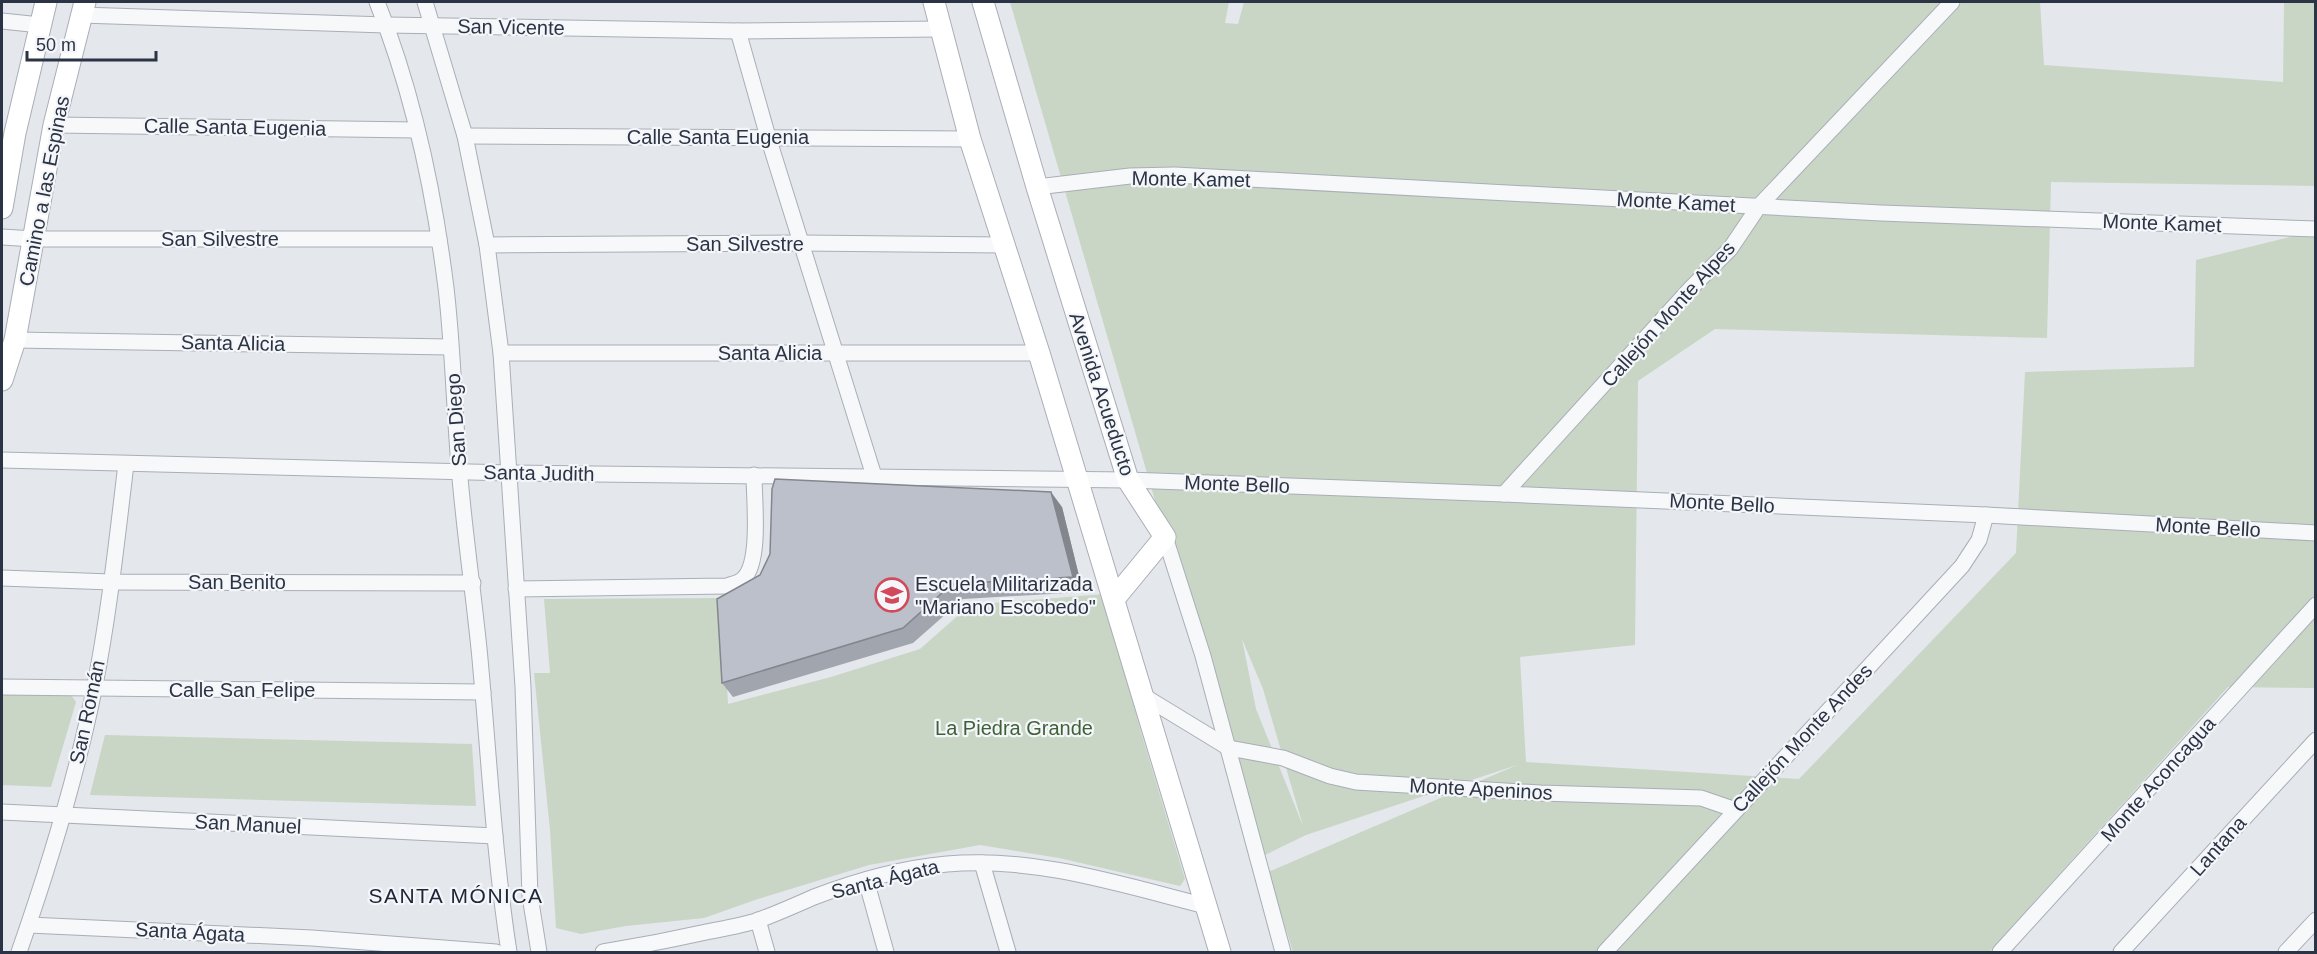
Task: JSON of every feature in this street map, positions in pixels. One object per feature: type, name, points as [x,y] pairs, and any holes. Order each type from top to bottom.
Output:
[{"type":"street","name":"Camino a las Espinas","points":[[2,208],[8,132],[46,2]]},
{"type":"street","name":"San Diego","points":[[377,2],[403,75],[439,239],[446,290],[459,471],[473,583],[500,895],[509,952]]},
{"type":"street","points":[[425,2],[465,135],[487,245],[501,354],[523,687],[530,896],[539,952]]},
{"type":"street","points":[[934,2],[970,139],[1039,353],[1220,952]]},
{"type":"street","name":"Avenida Acueducto","points":[[983,2],[1037,187],[1128,480],[1165,537],[1203,656],[1283,952]]},
{"type":"street","name":"Callejón Monte Alpes","points":[[1504,494],[1691,288],[1730,249],[1759,206],[1952,2]]},
{"type":"street","name":"Camino a las Espinas","points":[[2,380],[15,340],[54,125],[83,8]]},
{"type":"street","name":"San Vicente","points":[[83,8],[386,25],[738,31],[942,28]]},
{"type":"street","points":[[2,21],[40,25]]},
{"type":"street","points":[[738,31],[768,137],[874,476]]},
{"type":"street","name":"Calle Santa Eugenia","points":[[54,125],[416,130]]},
{"type":"street","name":"Calle Santa Eugenia","points":[[465,135],[970,139]]},
{"type":"street","name":"Monte Kamet","points":[[1037,187],[1130,176],[1175,175],[1881,213],[2316,229]]},
{"type":"street","name":"San Silvestre","points":[[2,237],[34,239],[439,239]]},
{"type":"street","name":"San Silvestre","points":[[487,245],[801,243],[1004,245]]},
{"type":"street","name":"Santa Alicia","points":[[15,340],[450,347]]},
{"type":"street","name":"Santa Alicia","points":[[501,354],[1039,353]]},
{"type":"street","name":"Santa Judith","points":[[2,460],[510,473],[1077,478]]},
{"type":"street","name":"San Román","points":[[19,952],[64,816],[94,689],[126,464]]},
{"type":"street","points":[[516,589],[726,586],[736,583],[744,578],[751,564],[754,548],[754,475]]},
{"type":"street","name":"Monte Bello","points":[[1077,478],[1504,494],[2316,533]]},
{"type":"street","name":"Callejón Monte Andes","points":[[1605,952],[1962,566],[1978,540],[1986,516]]},
{"type":"street","points":[[1114,598],[1165,537]]},
{"type":"street","name":"San Benito","points":[[2,578],[111,582],[473,583]]},
{"type":"street","name":"Monte Aconcagua","points":[[2000,952],[2316,605]]},
{"type":"street","name":"Calle San Felipe","points":[[2,687],[483,692]]},
{"type":"street","points":[[1143,695],[1229,748]]},
{"type":"street","name":"Lantana","points":[[2121,952],[2316,740]]},
{"type":"street","name":"Monte Apeninos","points":[[1229,748],[1283,758],[1330,776],[1356,782],[1540,793],[1701,798],[1736,810]]},
{"type":"street","name":"San Manuel","points":[[2,813],[495,836]]},
{"type":"street","points":[[982,863],[1008,952]]},
{"type":"street","name":"Santa Ágata","points":[[603,952],[654,948],[758,920],[816,896],[866,880],[909,869],[947,864],[982,863],[1027,866],[1072,874],[1206,906]]},
{"type":"street","points":[[866,880],[886,952]]},
{"type":"street","points":[[758,920],[767,952]]},
{"type":"street","points":[[2286,952],[2316,920]]},
{"type":"street","name":"Santa Ágata","points":[[29,925],[312,945],[496,952]]},
{"type":"green space","points":[[1010,2],[1229,2],[1225,23],[1238,24],[1244,2],[2040,2],[2044,65],[2283,82],[2284,2],[2315,2],[2315,186],[2051,182],[2047,338],[1715,329],[1638,381],[1635,645],[1520,657],[1526,762],[1799,779],[2016,553],[2025,372],[2194,367],[2196,260],[2315,231],[2315,688],[2228,687],[1989,952],[1293,952],[1268,872],[1517,765],[1306,835],[1259,858]],"holes":[[[1242,639],[1263,689],[1303,826],[1256,709]]]},
{"type":"green space","name":"La Piedra Grande","points":[[1104,594],[1141,732],[1185,879],[1180,886],[1059,858],[980,845],[869,865],[704,918],[626,926],[581,934],[556,928],[550,830],[534,673],[550,673],[544,599],[722,598],[728,704],[831,677],[920,649],[970,605]]},
{"type":"green space","points":[[2,692],[69,692],[76,702],[51,787],[2,785]]},
{"type":"green space","points":[[105,735],[472,744],[476,806],[90,795]]},
{"type":"building","name":"Escuela Militarizada \"Mariano Escobedo\"","points":[[775,479],[1051,492],[1073,577],[952,584],[903,628],[722,683],[717,599],[760,575],[770,554],[772,489]]},
{"type":"place","name":"Escuela Militarizada \"Mariano Escobedo\"","points":[[892,595]]},
{"type":"district","name":"SANTA MÓNICA","points":[[456,895]]}]
